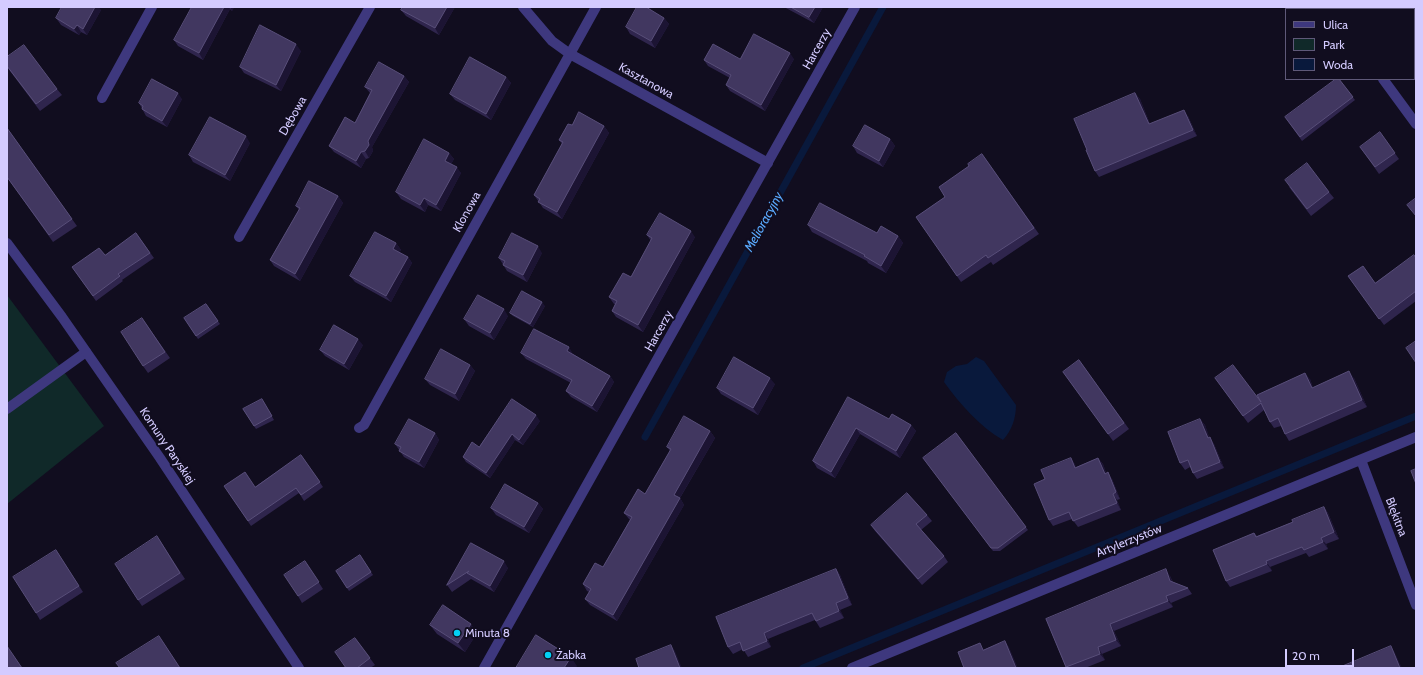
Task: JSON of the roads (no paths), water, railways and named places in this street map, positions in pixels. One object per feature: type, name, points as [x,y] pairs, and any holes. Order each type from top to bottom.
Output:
[{"type":"street","points":[[102,98],[152,7]]},
{"type":"street","name":"Dębowa","points":[[239,237],[370,7]]},
{"type":"street","name":"Kasztanowa","points":[[523,7],[552,41],[570,54],[768,163]]},
{"type":"street","name":"Klonowa","points":[[359,428],[364,425],[596,7]]},
{"type":"street","name":"Harcerzy","points":[[484,668],[856,7]]},
{"type":"street","points":[[1384,80],[1416,124]]},
{"type":"street","name":"Komuny Paryskiej","points":[[7,243],[62,317],[160,458],[299,668]]},
{"type":"street","points":[[7,409],[86,352]]},
{"type":"street","name":"Artylerzystów","points":[[852,668],[1416,437]]},
{"type":"street","name":"Błękitna","points":[[1361,460],[1416,605]]},
{"type":"water","points":[[976,357],[984,361],[1016,405],[1013,424],[1003,440],[970,414],[944,382],[947,372],[956,366],[967,364]]},
{"type":"waterway","name":"Melioracyjny","points":[[645,437],[883,7]]},
{"type":"waterway","points":[[803,668],[1416,416]]},
{"type":"place","name":"Minuta 8","points":[[457,633]]},
{"type":"place","name":"Żabka","points":[[548,655]]}]
